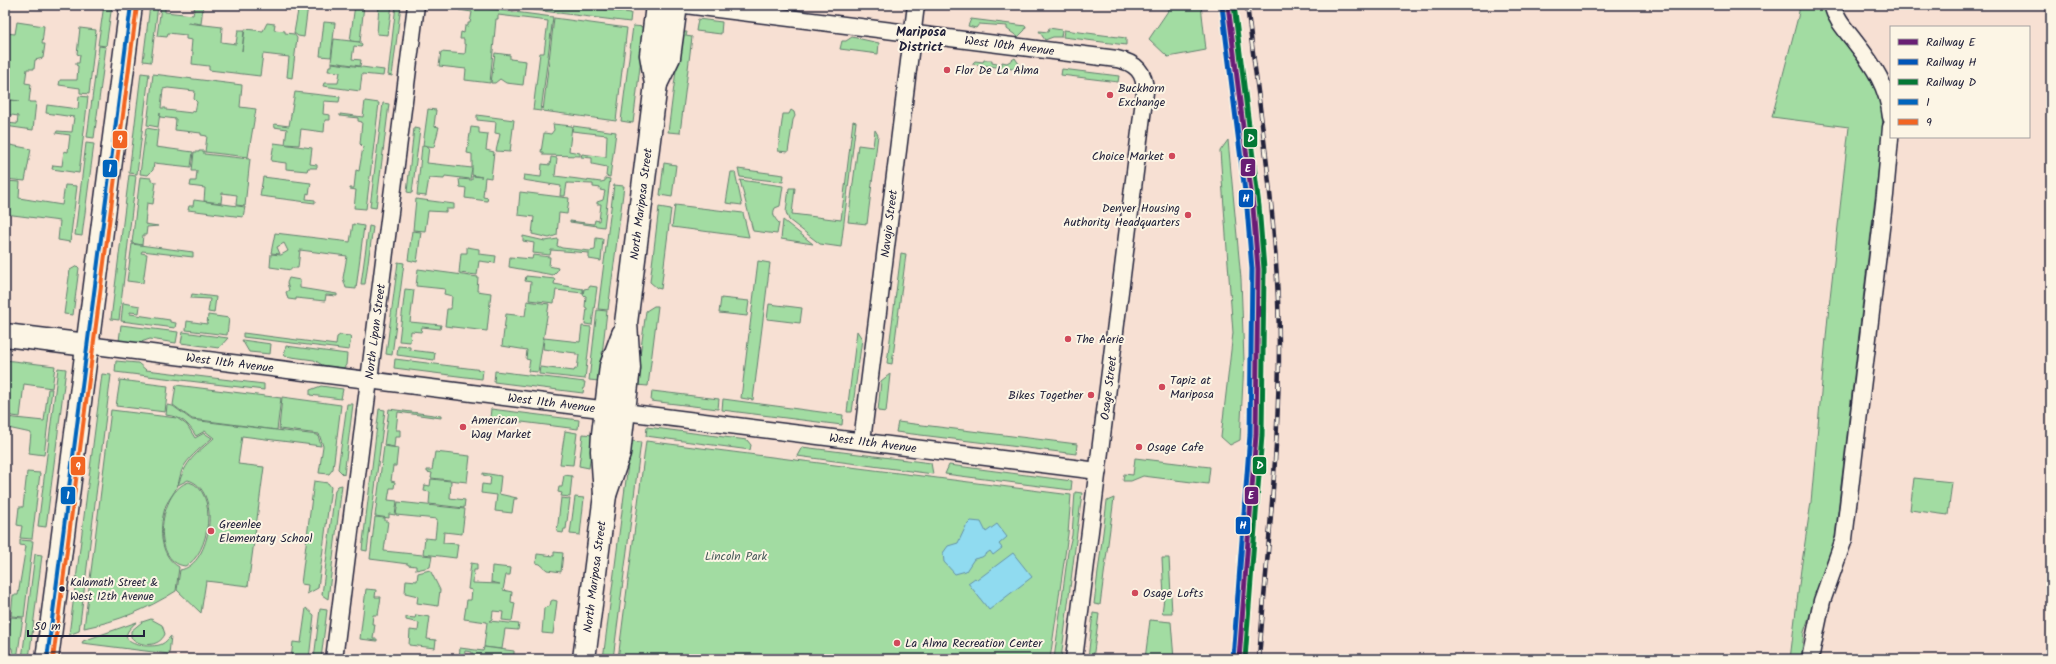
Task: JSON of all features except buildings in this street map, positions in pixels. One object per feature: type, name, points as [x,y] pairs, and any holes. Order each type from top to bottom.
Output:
[{"type":"street","points":[[47,659],[131,5]]},
{"type":"street","name":"North Lipan Street","points":[[334,659],[416,5]]},
{"type":"street","name":"North Mariposa Street","points":[[584,659],[605,495],[602,450],[615,411],[612,366],[626,323],[656,84],[651,55],[657,5]]},
{"type":"street","name":"North Mariposa Street","points":[[656,84],[669,57],[676,5]]},
{"type":"street","name":"West 10th Avenue","points":[[685,5],[1116,58],[1134,64],[1140,70]]},
{"type":"street","name":"Navajo Street","points":[[862,441],[916,5]]},
{"type":"street","points":[[1832,5],[1841,23],[1877,71],[1886,93],[1890,112]]},
{"type":"street","name":"Osage Street","points":[[1074,659],[1145,92],[1143,77],[1140,70]]},
{"type":"street","points":[[1810,659],[1822,601],[1844,539],[1885,195],[1890,138]]},
{"type":"street","name":"West 11th Avenue","points":[[5,335],[1098,471]]},
{"type":"green space","points":[[104,5],[112,5],[106,46],[98,45]]},
{"type":"green space","points":[[150,5],[158,5],[151,62],[143,61]]},
{"type":"green space","points":[[195,5],[203,6],[201,24],[187,23],[222,27],[221,42],[236,44],[238,30],[244,30],[242,51],[245,29],[263,31],[267,23],[275,24],[274,30],[294,34],[297,38],[292,78],[287,77],[289,57],[263,54],[260,76],[209,70],[209,66],[192,64],[192,40],[186,39],[186,35],[168,33],[167,37],[157,36],[161,7],[165,7],[165,12],[193,15]]},
{"type":"green space","points":[[299,5],[308,5],[304,37],[298,36],[294,33]]},
{"type":"green space","points":[[355,5],[364,5],[360,42],[350,41]]},
{"type":"green space","points":[[379,5],[392,5],[388,35],[377,34]]},
{"type":"green space","points":[[396,5],[401,5],[392,76],[388,75]]},
{"type":"green space","points":[[460,5],[553,17],[541,111],[533,110],[540,53],[544,53],[548,21],[498,15],[498,19],[496,19],[490,83],[465,80],[466,69],[439,66],[441,52],[465,54],[466,45],[464,44],[464,39],[460,39],[461,32],[464,33],[465,26],[468,26],[468,23],[470,23],[472,12],[459,10]]},
{"type":"green space","points":[[520,5],[569,5],[631,13],[630,22],[519,8]]},
{"type":"green space","points":[[1172,5],[1201,5],[1206,50],[1168,57],[1149,39]]},
{"type":"green space","points":[[1800,5],[1823,5],[1827,17],[1834,28],[1872,79],[1877,90],[1882,114],[1882,139],[1835,536],[1832,550],[1804,632],[1801,659],[1790,659],[1811,502],[1828,316],[1849,127],[1772,117]]},
{"type":"green space","points":[[554,18],[627,28],[616,121],[543,111]]},
{"type":"green space","points":[[698,19],[722,22],[721,34],[696,31]]},
{"type":"green space","points":[[971,19],[1026,26],[1025,30],[1018,37],[1007,29],[1007,26],[979,24],[976,28],[968,26]]},
{"type":"green space","points":[[17,22],[44,26],[42,44],[45,44],[43,58],[35,60],[34,69],[27,69],[25,83],[31,84],[29,102],[36,102],[33,130],[5,126],[5,123],[17,124],[18,116],[5,114],[5,100],[19,101],[5,99],[5,33],[15,34]]},
{"type":"green space","points":[[324,22],[335,23],[331,57],[320,56]]},
{"type":"green space","points":[[633,26],[645,27],[633,123],[621,121]]},
{"type":"green space","points":[[80,28],[96,30],[89,94],[80,93],[80,88],[59,85],[60,80],[77,80],[78,66],[76,63],[79,63],[80,55],[77,54]]},
{"type":"green space","points":[[1049,28],[1062,30],[1061,37],[1053,37],[1045,40],[1039,31],[1048,32]]},
{"type":"green space","points":[[1064,30],[1126,38],[1126,45],[1063,37]]},
{"type":"green space","points":[[681,32],[687,32],[686,36],[692,37],[680,133],[668,132]]},
{"type":"green space","points":[[852,37],[879,43],[878,54],[840,49],[842,41],[846,41]]},
{"type":"green space","points":[[334,39],[359,42],[362,44],[361,47],[354,46],[352,59],[361,60],[360,66],[331,62]]},
{"type":"green space","points":[[99,46],[106,47],[94,138],[87,137]]},
{"type":"green space","points":[[495,53],[510,55],[510,59],[526,61],[523,85],[506,83],[500,79],[495,83],[491,83]]},
{"type":"green space","points":[[1015,58],[1021,67],[1021,70],[972,64],[975,61],[983,62],[984,60],[992,60],[992,63],[1002,65],[1002,62],[1007,63]]},
{"type":"green space","points":[[332,63],[384,70],[383,76],[362,74],[360,91],[323,86],[324,83],[338,83],[340,72],[328,71],[329,66],[332,66]]},
{"type":"green space","points":[[1062,69],[1119,76],[1118,82],[1061,75]]},
{"type":"green space","points":[[141,73],[149,74],[137,174],[129,173]]},
{"type":"green space","points":[[153,74],[242,85],[240,107],[256,109],[248,157],[205,152],[207,136],[201,135],[201,133],[175,130],[176,119],[160,117],[160,113],[158,127],[147,125]],"holes":[[[168,88],[195,91],[194,99],[197,102],[195,112],[192,111],[192,113],[166,110],[166,108],[161,108],[163,89]]]},
{"type":"green space","points":[[295,92],[340,97],[339,102],[324,101],[323,114],[330,115],[330,120],[325,120],[324,132],[301,129],[299,145],[285,144],[287,129],[274,127],[274,124],[289,126]]},
{"type":"green space","points":[[79,96],[88,97],[79,173],[52,169],[53,165],[62,166],[64,151],[68,152],[70,135],[56,133],[57,131],[72,132],[74,117],[46,113],[47,105],[78,109]]},
{"type":"green space","points":[[365,101],[379,103],[366,209],[354,208],[356,190],[350,189],[354,188],[356,170],[359,171],[363,147],[360,144],[362,122],[358,121],[358,118],[340,116],[340,114],[363,117]]},
{"type":"green space","points":[[383,103],[389,104],[376,208],[370,207]]},
{"type":"green space","points":[[428,109],[436,110],[434,126],[439,127],[434,147],[423,145]]},
{"type":"green space","points":[[791,110],[794,112],[795,116],[788,152],[778,151],[783,114],[789,114]]},
{"type":"green space","points":[[477,115],[514,120],[510,152],[496,151],[500,134],[495,133],[496,122],[477,120]]},
{"type":"green space","points":[[853,121],[856,122],[841,247],[820,244],[789,220],[786,212],[789,188],[795,188],[792,214],[841,220]]},
{"type":"green space","points":[[553,124],[572,126],[569,151],[580,153],[580,156],[543,155],[543,152],[541,152],[544,133],[551,134],[554,130]]},
{"type":"green space","points":[[573,126],[616,132],[610,177],[606,176],[607,167],[592,164],[592,158],[581,157],[582,154],[606,157],[607,135],[572,131]]},
{"type":"green space","points":[[471,127],[479,128],[479,133],[488,134],[486,150],[494,152],[491,178],[485,177],[483,197],[488,198],[487,201],[465,198],[466,188],[460,187],[459,179],[472,180],[472,176],[482,177],[472,175],[472,154],[467,153]]},
{"type":"green space","points":[[146,128],[158,130],[156,147],[193,152],[191,167],[154,163],[153,170],[148,175],[140,174]]},
{"type":"green space","points":[[414,128],[420,129],[412,193],[407,192]]},
{"type":"green space","points":[[875,130],[878,135],[867,224],[848,222],[858,145],[873,147]]},
{"type":"green space","points":[[1228,140],[1241,279],[1244,361],[1240,440],[1230,445],[1221,437],[1233,333],[1220,151]]},
{"type":"green space","points":[[86,143],[94,144],[82,236],[75,235]]},
{"type":"green space","points":[[274,143],[312,148],[310,164],[317,165],[317,168],[308,168],[307,171],[286,169],[286,163],[271,161]]},
{"type":"green space","points":[[5,144],[31,149],[25,181],[5,179]]},
{"type":"green space","points":[[422,146],[429,147],[427,163],[472,168],[470,179],[445,176],[444,179],[429,178],[426,196],[417,195]]},
{"type":"green space","points":[[204,151],[204,154],[250,159],[245,206],[236,205],[237,195],[222,193],[221,203],[204,201],[205,188],[190,186],[191,181],[196,181],[197,171],[192,171],[194,152]]},
{"type":"green space","points":[[551,157],[557,158],[555,176],[601,182],[605,181],[605,178],[610,179],[604,227],[570,222],[594,224],[595,220],[599,221],[601,204],[597,204],[597,202],[603,200],[605,191],[600,190],[601,188],[593,187],[593,184],[567,183],[565,196],[560,196],[561,186],[523,180],[524,175],[541,177],[542,164],[550,165]]},
{"type":"green space","points":[[664,163],[676,165],[672,197],[660,195]]},
{"type":"green space","points":[[738,169],[784,175],[783,182],[740,177]]},
{"type":"green space","points":[[731,172],[735,172],[742,205],[726,203]]},
{"type":"green space","points":[[129,175],[136,176],[119,320],[111,319]]},
{"type":"green space","points":[[140,177],[151,178],[151,181],[156,182],[153,204],[147,203],[145,224],[158,226],[147,227],[146,235],[143,235],[142,245],[132,243]]},
{"type":"green space","points":[[263,177],[311,183],[309,194],[307,193],[306,199],[315,200],[315,203],[260,196]]},
{"type":"green space","points":[[740,180],[783,186],[780,206],[775,208],[774,212],[775,218],[779,223],[777,234],[753,231]]},
{"type":"green space","points":[[5,181],[20,182],[19,198],[62,205],[65,185],[77,186],[70,242],[58,240],[60,221],[5,214]]},
{"type":"green space","points":[[614,185],[624,186],[608,310],[598,309]]},
{"type":"green space","points":[[520,192],[569,198],[567,214],[559,213],[557,235],[549,238],[532,234],[534,217],[518,215]]},
{"type":"green space","points":[[416,199],[454,204],[454,209],[446,209],[446,212],[428,211],[425,231],[413,230]]},
{"type":"green space","points":[[194,200],[245,207],[243,217],[188,210],[189,206],[193,206]]},
{"type":"green space","points":[[675,205],[743,213],[749,237],[672,227]]},
{"type":"green space","points":[[659,207],[671,209],[661,289],[657,288],[650,282]]},
{"type":"green space","points":[[783,220],[813,244],[781,239]]},
{"type":"green space","points":[[353,224],[364,226],[356,289],[346,288],[343,278],[347,256],[300,250],[298,268],[291,268],[291,270],[270,267],[271,254],[281,255],[288,251],[284,243],[277,247],[280,254],[271,253],[275,233],[350,242]]},
{"type":"green space","points":[[369,226],[373,227],[365,284],[361,284]]},
{"type":"green space","points":[[412,231],[421,232],[417,262],[408,260]]},
{"type":"green space","points":[[523,236],[545,241],[558,239],[557,246],[562,248],[590,251],[595,250],[596,238],[603,239],[601,261],[589,259],[589,253],[551,250],[550,255],[533,253],[534,243],[523,241]]},
{"type":"green space","points":[[132,244],[193,252],[193,257],[142,251],[141,253],[147,254],[143,283],[127,281]]},
{"type":"green space","points":[[467,247],[479,249],[479,254],[496,256],[495,263],[479,261],[477,275],[459,273],[461,253],[467,253]]},
{"type":"green space","points":[[901,253],[906,254],[892,364],[887,363]]},
{"type":"green space","points":[[533,255],[550,257],[549,266],[558,268],[557,271],[553,275],[509,267],[510,257],[532,259]]},
{"type":"green space","points":[[758,261],[770,263],[753,400],[741,398]]},
{"type":"green space","points":[[398,262],[404,263],[392,355],[386,354]]},
{"type":"green space","points":[[77,266],[79,268],[73,315],[64,314],[70,270]]},
{"type":"green space","points":[[418,269],[478,277],[477,291],[491,293],[487,331],[445,326],[447,309],[451,309],[452,296],[444,294],[445,289],[416,286]]},
{"type":"green space","points":[[526,276],[555,279],[554,284],[583,289],[583,293],[556,290],[554,303],[529,300],[531,282],[525,281]]},
{"type":"green space","points":[[289,278],[300,280],[300,288],[337,294],[337,296],[326,295],[325,301],[296,298],[296,300],[288,299],[286,292],[289,290],[287,283]]},
{"type":"green space","points":[[590,286],[597,287],[592,325],[585,324],[587,308],[585,307],[586,296],[583,295],[584,289],[589,288]]},
{"type":"green space","points":[[405,289],[414,290],[410,322],[441,325],[440,329],[422,327],[421,332],[411,331],[410,342],[399,341]]},
{"type":"green space","points":[[192,294],[216,297],[214,313],[208,312],[210,299],[191,298]]},
{"type":"green space","points":[[721,298],[749,301],[747,316],[719,313]]},
{"type":"green space","points":[[527,301],[549,304],[538,372],[528,371],[530,360],[526,359],[527,350],[502,346],[506,314],[525,316]]},
{"type":"green space","points":[[123,303],[140,306],[139,313],[130,312],[130,314],[170,320],[170,322],[176,323],[175,328],[121,321]]},
{"type":"green space","points":[[769,304],[802,308],[800,323],[767,319]]},
{"type":"green space","points":[[654,306],[658,306],[648,386],[636,385],[646,311]]},
{"type":"green space","points":[[597,310],[607,311],[599,381],[589,380]]},
{"type":"green space","points":[[208,315],[229,318],[227,335],[186,330],[187,321],[207,324]]},
{"type":"green space","points":[[121,325],[178,332],[176,343],[150,339],[138,343],[119,341]]},
{"type":"green space","points":[[582,326],[591,327],[585,379],[539,374],[540,367],[574,371],[577,369],[579,355],[576,355],[576,353],[543,349],[544,338],[580,342]]},
{"type":"green space","points":[[857,331],[862,339],[852,412],[847,412]]},
{"type":"green space","points":[[183,332],[228,338],[219,348],[181,343]]},
{"type":"green space","points":[[243,333],[336,345],[337,337],[340,335],[351,336],[349,350],[243,337]]},
{"type":"green space","points":[[242,340],[271,344],[270,354],[249,352]]},
{"type":"green space","points":[[286,346],[347,354],[346,365],[343,369],[324,366],[314,360],[284,356]]},
{"type":"green space","points":[[398,346],[410,347],[410,350],[435,353],[434,360],[397,355]]},
{"type":"green space","points":[[395,359],[483,370],[482,379],[394,368]]},
{"type":"green space","points":[[5,360],[55,366],[52,388],[24,384],[20,417],[5,415]]},
{"type":"green space","points":[[116,361],[138,363],[146,370],[264,384],[264,390],[115,372]]},
{"type":"green space","points":[[58,368],[66,369],[46,527],[38,526]]},
{"type":"green space","points":[[495,371],[585,382],[583,393],[494,382]]},
{"type":"green space","points":[[102,374],[111,375],[79,631],[69,635]]},
{"type":"green space","points":[[890,374],[886,412],[878,411],[881,381]]},
{"type":"green space","points":[[120,380],[168,386],[165,412],[116,406]]},
{"type":"green space","points":[[176,385],[281,398],[277,430],[192,419],[173,405]]},
{"type":"green space","points":[[321,386],[343,389],[341,399],[310,395],[310,390]]},
{"type":"green space","points":[[48,389],[52,389],[44,455],[29,453],[31,433],[8,428],[8,426],[5,426],[5,417],[44,421]]},
{"type":"green space","points":[[652,391],[719,399],[718,409],[651,401]]},
{"type":"green space","points":[[282,397],[341,405],[333,469],[329,474],[319,473],[323,446],[319,434],[279,429]]},
{"type":"green space","points":[[723,399],[843,415],[842,425],[722,410]]},
{"type":"green space","points":[[347,404],[353,404],[344,475],[338,469]]},
{"type":"green space","points":[[167,405],[173,406],[192,420],[318,435],[321,446],[242,436],[238,464],[264,467],[248,586],[206,581],[201,613],[177,590],[180,570],[191,565],[200,555],[206,542],[209,526],[209,511],[206,497],[199,486],[188,480],[178,485],[188,463],[214,438],[205,431],[196,436],[184,421],[176,417],[166,415]]},
{"type":"green space","points":[[379,409],[385,410],[367,551],[362,550]]},
{"type":"green space","points":[[389,409],[441,416],[441,418],[398,412],[396,430],[400,430],[400,437],[395,437],[394,447],[384,445]]},
{"type":"green space","points":[[491,409],[579,420],[578,429],[490,418]]},
{"type":"green space","points":[[111,410],[177,418],[187,425],[195,438],[204,433],[212,438],[193,455],[184,466],[177,487],[166,505],[162,521],[162,539],[164,547],[172,562],[179,567],[176,591],[154,604],[132,614],[84,628]]},
{"type":"green space","points":[[898,422],[1077,444],[1076,454],[896,432]]},
{"type":"green space","points":[[647,427],[747,440],[751,445],[750,450],[646,436]]},
{"type":"green space","points":[[565,431],[577,433],[573,465],[560,464]]},
{"type":"green space","points":[[583,434],[593,435],[589,468],[579,466]]},
{"type":"green space","points":[[631,441],[641,442],[613,659],[603,659]]},
{"type":"green space","name":"Lincoln Park","points":[[646,441],[1071,495],[1068,534],[1050,659],[618,659]]},
{"type":"green space","points":[[384,446],[398,448],[396,466],[393,466],[391,481],[395,482],[394,488],[390,488],[388,500],[397,501],[395,515],[389,514],[389,518],[375,516]]},
{"type":"green space","points":[[802,447],[931,463],[933,474],[797,456]]},
{"type":"green space","points":[[435,452],[470,456],[467,482],[431,478],[432,473],[427,472],[427,470],[432,470]]},
{"type":"green space","points":[[1135,458],[1210,467],[1208,484],[1143,476],[1131,481],[1123,481],[1124,474],[1133,475]]},
{"type":"green space","points":[[949,465],[1072,481],[1071,490],[945,474]]},
{"type":"green space","points":[[27,472],[40,473],[32,539],[20,538],[22,526],[17,525],[19,507],[23,507]]},
{"type":"green space","points":[[483,473],[501,476],[499,494],[517,498],[514,499],[512,513],[495,511],[497,495],[481,493],[482,484],[490,485],[491,477],[483,475]]},
{"type":"green space","points":[[564,475],[572,476],[570,497],[561,496],[562,493],[558,492],[559,487],[562,487]]},
{"type":"green space","points":[[1914,478],[1952,482],[1948,515],[1910,510]]},
{"type":"green space","points":[[431,479],[451,481],[450,498],[465,500],[464,508],[429,504],[430,492],[424,491],[425,485],[430,486]]},
{"type":"green space","points":[[314,481],[328,483],[331,487],[318,588],[307,594],[308,585],[301,584]]},
{"type":"green space","points":[[189,482],[198,487],[205,497],[208,509],[208,523],[200,550],[194,560],[185,566],[174,562],[167,552],[163,540],[163,526],[165,511],[171,498],[179,488]]},
{"type":"green space","points":[[342,485],[328,599],[322,595],[335,490],[338,486]]},
{"type":"green space","points":[[1075,492],[1082,493],[1061,659],[1054,659],[1068,552],[1072,535]]},
{"type":"green space","points":[[575,497],[584,498],[580,535],[570,534]]},
{"type":"green space","points":[[561,498],[570,499],[566,529],[564,529],[563,533],[557,532]]},
{"type":"green space","points":[[1114,498],[1100,605],[1094,604],[1107,501]]},
{"type":"green space","points":[[398,502],[465,509],[462,534],[444,532],[443,543],[458,544],[456,558],[423,554],[425,538],[435,539],[437,519],[396,515]]},
{"type":"green space","points":[[375,517],[385,518],[385,521],[388,521],[384,551],[432,556],[430,567],[416,570],[416,566],[408,564],[370,559]]},
{"type":"green space","points":[[20,540],[33,541],[24,617],[11,616],[13,595],[18,595],[26,546],[20,545]]},
{"type":"green space","points":[[554,552],[563,553],[561,572],[547,570],[540,564],[536,563],[537,554],[554,556]]},
{"type":"green space","points":[[35,554],[42,555],[29,659],[22,659]]},
{"type":"green space","points":[[1162,558],[1169,558],[1172,613],[1162,613],[1164,598]]},
{"type":"green space","points":[[471,563],[477,564],[477,570],[474,570],[473,583],[500,584],[491,582],[492,566],[511,568],[510,575],[506,575],[503,590],[512,592],[511,602],[515,603],[512,621],[502,620],[503,612],[493,611],[492,619],[489,621],[519,624],[518,630],[505,629],[502,649],[484,647],[487,622],[464,619],[467,600],[471,600],[472,590],[468,589]]},
{"type":"green space","points":[[430,570],[440,590],[438,606],[417,603],[418,596],[405,593],[406,580],[417,581],[418,573]]},
{"type":"green space","points":[[366,589],[376,590],[375,597],[381,597],[378,615],[373,615],[372,624],[375,624],[373,639],[377,639],[377,641],[360,639]]},
{"type":"green space","points":[[551,601],[557,601],[553,634],[542,633],[544,608],[550,606]]},
{"type":"green space","points":[[306,608],[314,615],[309,659],[291,659],[293,642],[301,643]]},
{"type":"green space","points":[[320,609],[327,610],[321,659],[314,659]]},
{"type":"green space","points":[[1093,613],[1099,614],[1093,659],[1088,659]]},
{"type":"green space","points":[[416,615],[430,617],[427,639],[436,640],[435,648],[409,645],[410,630],[418,631],[419,623],[406,620],[406,617],[415,618]]},
{"type":"green space","points":[[11,617],[23,618],[17,659],[15,659],[15,656],[13,655],[12,648],[6,647]]},
{"type":"green space","points":[[151,619],[162,625],[165,634],[162,639],[154,644],[144,644],[139,643],[131,637],[131,631],[142,622]]},
{"type":"green space","points":[[1150,620],[1171,622],[1174,659],[1145,659]]},
{"type":"green space","points":[[137,622],[128,631],[128,640],[139,645],[152,646],[162,644],[171,636],[169,654],[82,643],[83,641]]},
{"type":"green space","points":[[484,647],[514,651],[514,656],[538,659],[472,659],[472,652],[465,651],[464,658],[471,659],[459,659],[460,648],[483,651]]},
{"type":"water","points":[[971,521],[981,522],[986,532],[997,524],[1007,537],[999,544],[1002,548],[993,555],[990,551],[982,557],[974,559],[966,571],[955,574],[944,562],[943,553],[948,546],[958,543],[966,526]]},
{"type":"water","points":[[1013,553],[1032,577],[989,610],[968,583],[975,578],[977,580]]},
{"type":"railway","points":[[1247,5],[1266,152],[1273,226],[1278,300],[1279,345],[1277,435],[1259,659]]},
{"type":"rail line","name":"E","points":[[1228,5],[1253,207],[1258,269],[1256,435],[1239,659]]},
{"type":"rail line","name":"D","points":[[1234,5],[1259,206],[1264,269],[1262,435],[1245,659]]},
{"type":"rail line","name":"H","points":[[1222,6],[1247,208],[1252,269],[1250,435],[1233,659]]},
{"type":"transit line","name":"1","points":[[47,659],[131,5]]},
{"type":"transit line","name":"9","points":[[53,659],[137,6]]},
{"type":"place","name":"Flor De La Alma","points":[[947,70]]},
{"type":"place","name":"Buckhorn Exchange","points":[[1110,95]]},
{"type":"place","name":"Choice Market","points":[[1172,156]]},
{"type":"place","name":"Denver Housing Authority Headquarters","points":[[1188,215]]},
{"type":"place","name":"The Aerie","points":[[1068,339]]},
{"type":"place","name":"Tapiz at Mariposa","points":[[1162,387]]},
{"type":"place","name":"Bikes Together","points":[[1091,395]]},
{"type":"place","name":"American Way Market","points":[[463,427]]},
{"type":"place","name":"Osage Cafe","points":[[1139,447]]},
{"type":"place","name":"Greenlee Elementary School","points":[[211,531]]},
{"type":"place","name":"Kalamath Street & West 12th Avenue","points":[[62,589]]},
{"type":"place","name":"Osage Lofts","points":[[1135,593]]},
{"type":"place","name":"La Alma Recreation Center","points":[[897,643]]},
{"type":"district","name":"Mariposa District","points":[[921,40]]}]
